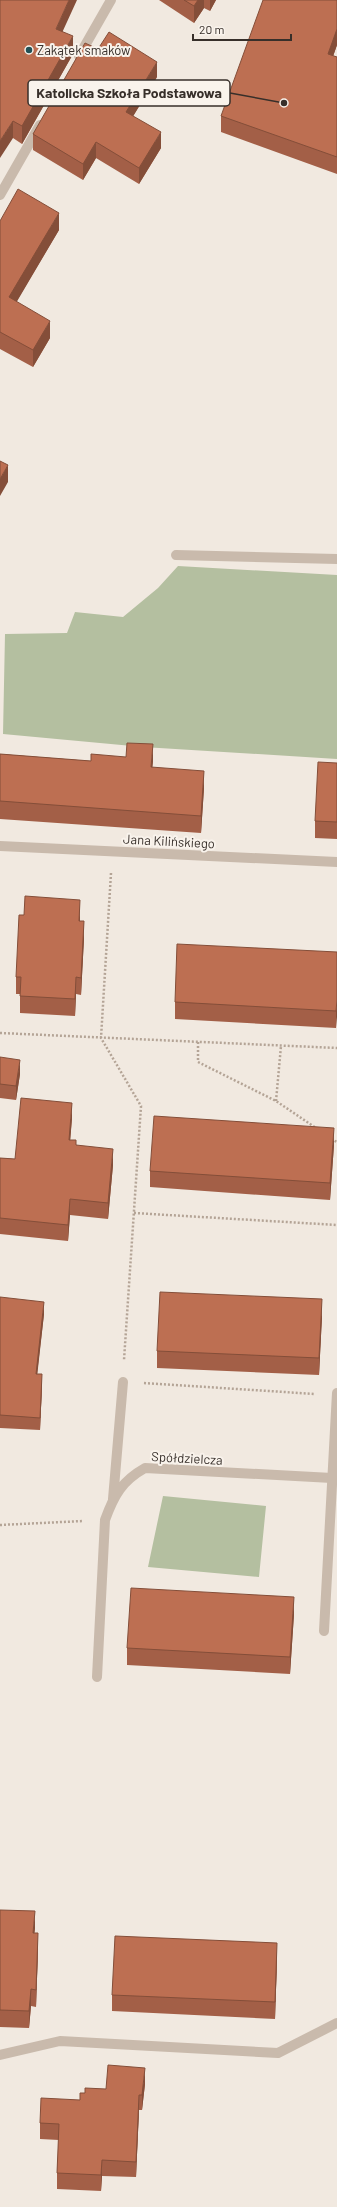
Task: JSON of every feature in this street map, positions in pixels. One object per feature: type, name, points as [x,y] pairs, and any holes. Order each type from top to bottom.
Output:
[{"type":"street","points":[[75,63],[111,0]]},
{"type":"street","points":[[0,195],[44,118]]},
{"type":"street","points":[[176,555],[337,559]]},
{"type":"street","name":"Jana Kilińskiego","points":[[0,846],[337,862]]},
{"type":"street","points":[[113,1499],[123,1382]]},
{"type":"street","points":[[324,1631],[337,1394]]},
{"type":"street","name":"Spółdzielcza","points":[[97,1677],[105,1520],[113,1499],[129,1477],[145,1468],[332,1478]]},
{"type":"street","points":[[0,2055],[60,2041],[278,2053],[337,2023]]},
{"type":"path","points":[[112,851],[101,1038],[141,1106],[123,1382],[337,1394]]},
{"type":"path","points":[[0,1033],[337,1048]]},
{"type":"path","points":[[198,1042],[198,1062],[276,1101],[319,1130]]},
{"type":"path","points":[[276,1101],[281,1046]]},
{"type":"path","points":[[325,1134],[337,1142]]},
{"type":"path","points":[[134,1213],[337,1225]]},
{"type":"path","points":[[0,1524],[105,1520]]},
{"type":"green space","points":[[178,566],[337,575],[337,759],[143,747],[3,734],[5,634],[67,633],[75,612],[123,617],[158,588]]},
{"type":"green space","points":[[163,1496],[266,1506],[259,1577],[148,1567]]},
{"type":"building","points":[[0,0],[69,0],[56,29],[73,36],[22,126],[13,121],[0,141]]},
{"type":"building","points":[[184,0],[198,0],[194,6]]},
{"type":"building","points":[[263,0],[337,0],[337,29],[328,54],[337,57],[337,157],[221,116]]},
{"type":"building","points":[[109,32],[157,62],[126,112],[161,132],[139,168],[96,142],[83,164],[33,134],[85,43],[98,49]]},
{"type":"building","points":[[18,189],[59,213],[9,297],[50,321],[33,350],[0,332],[0,221]]},
{"type":"building","points":[[0,461],[8,465],[0,479]]},
{"type":"building","points":[[127,743],[153,744],[151,767],[204,771],[201,816],[0,801],[0,754],[91,761],[91,754],[126,757]]},
{"type":"building","points":[[318,762],[337,763],[337,822],[315,821]]},
{"type":"building","points":[[25,896],[80,900],[79,921],[84,921],[81,978],[76,977],[75,999],[20,996],[21,977],[16,977],[19,915],[24,915]]},
{"type":"building","points":[[177,944],[337,952],[336,1011],[175,1002]]},
{"type":"building","points":[[0,1057],[20,1060],[16,1086],[0,1084]]},
{"type":"building","points":[[21,1098],[72,1103],[69,1140],[76,1140],[76,1145],[113,1149],[108,1203],[70,1199],[68,1225],[0,1218],[0,1158],[15,1159]]},
{"type":"building","points":[[154,1116],[334,1128],[330,1183],[150,1171]]},
{"type":"building","points":[[160,1292],[322,1299],[319,1358],[157,1351]]},
{"type":"building","points":[[0,1297],[44,1302],[36,1374],[42,1374],[40,1418],[0,1415]]},
{"type":"building","points":[[131,1588],[294,1597],[290,1657],[127,1648]]},
{"type":"building","points":[[0,1910],[35,1911],[33,1933],[38,1933],[36,1990],[31,1989],[29,2011],[0,2010]]},
{"type":"building","points":[[115,1936],[277,1943],[275,2002],[112,1995]]},
{"type":"building","points":[[108,2065],[145,2068],[142,2095],[139,2095],[136,2162],[102,2160],[101,2175],[57,2173],[59,2124],[40,2123],[41,2098],[80,2100],[80,2093],[85,2093],[85,2088],[106,2089]]},
{"type":"place","name":"Zakątek smaków","points":[[29,50]]},
{"type":"place","name":"Katolicka Szkoła Podstawowa","points":[[284,103]]}]
